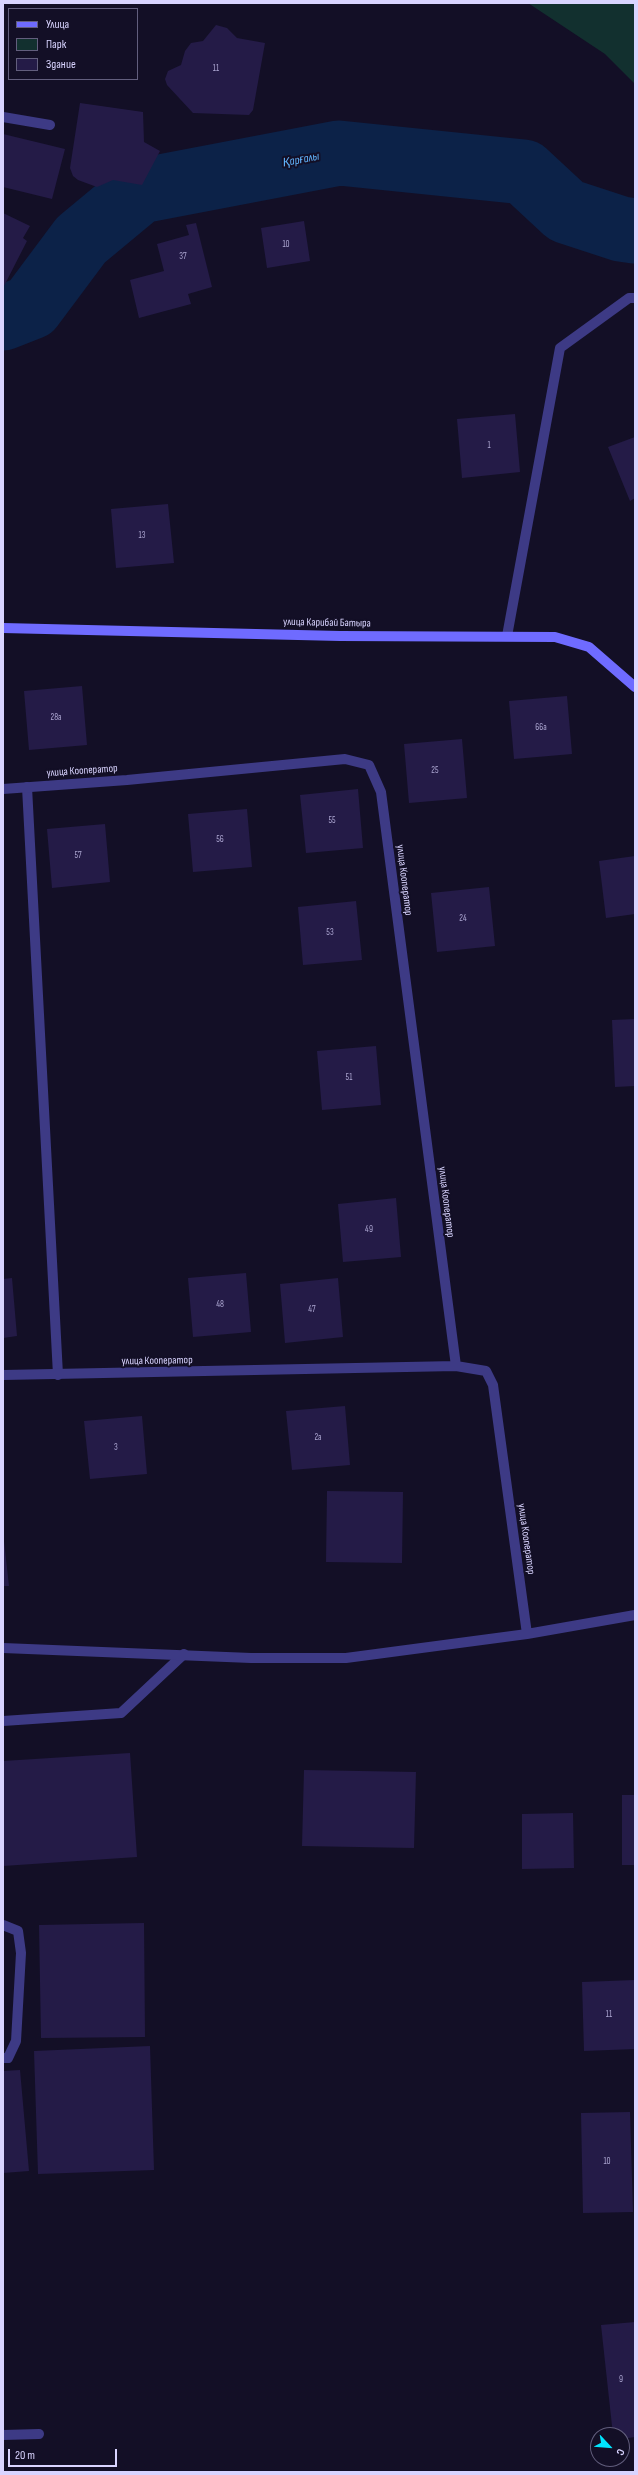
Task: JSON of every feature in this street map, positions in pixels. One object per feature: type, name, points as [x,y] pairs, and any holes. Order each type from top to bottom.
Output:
[{"type":"street","points":[[3,117],[50,125]]},
{"type":"street","points":[[507,636],[560,348],[629,298],[635,298]]},
{"type":"street","name":"улица Карибай Батыра","points":[[3,628],[340,636],[555,637],[589,647],[635,687]]},
{"type":"street","name":"улица Кооператор","points":[[3,789],[126,780],[345,759],[369,766],[381,792],[456,1366]]},
{"type":"street","points":[[27,787],[58,1375]]},
{"type":"street","name":"улица Кооператор","points":[[3,1375],[456,1366],[486,1371],[493,1385],[527,1634]]},
{"type":"street","points":[[3,1648],[184,1654],[251,1658],[346,1658],[527,1634],[635,1615]]},
{"type":"street","points":[[3,1721],[121,1713],[184,1654]]},
{"type":"street","points":[[3,1925],[18,1931],[21,1953],[16,2041],[8,2058],[3,2058]]},
{"type":"street","points":[[3,2435],[39,2434]]},
{"type":"green space","points":[[528,3],[635,3],[635,84],[605,54]]},
{"type":"building","points":[[216,25],[227,28],[237,38],[265,43],[253,110],[249,115],[193,113],[167,85],[165,79],[168,71],[181,65],[185,51],[191,43],[203,41]]},
{"type":"building","points":[[80,103],[143,112],[144,142],[160,151],[142,185],[113,180],[97,187],[78,180],[73,176],[70,168]]},
{"type":"building","points":[[3,134],[65,149],[52,199],[3,187]]},
{"type":"building","points":[[3,213],[30,226],[23,238],[27,241],[3,288]]},
{"type":"building","points":[[304,221],[310,261],[267,268],[261,228]]},
{"type":"building","points":[[196,223],[212,287],[188,294],[191,304],[139,318],[130,280],[164,271],[157,244],[189,235],[186,225]]},
{"type":"building","points":[[515,414],[520,472],[462,478],[457,419]]},
{"type":"building","points":[[635,437],[635,498],[630,501],[608,447]]},
{"type":"building","points":[[168,504],[174,563],[116,568],[111,509]]},
{"type":"building","points":[[82,686],[87,745],[29,750],[24,691]]},
{"type":"building","points":[[567,696],[572,754],[514,759],[509,701]]},
{"type":"building","points":[[462,739],[467,798],[409,803],[404,744]]},
{"type":"building","points":[[358,789],[363,848],[306,853],[300,795]]},
{"type":"building","points":[[247,809],[252,867],[193,872],[188,814]]},
{"type":"building","points":[[105,824],[110,882],[52,888],[47,829]]},
{"type":"building","points":[[635,856],[635,914],[606,918],[599,861]]},
{"type":"building","points":[[489,887],[495,946],[437,952],[431,893]]},
{"type":"building","points":[[356,901],[362,960],[303,965],[298,907]]},
{"type":"building","points":[[635,1019],[635,1086],[615,1087],[612,1020]]},
{"type":"building","points":[[376,1046],[381,1105],[322,1110],[317,1051]]},
{"type":"building","points":[[396,1198],[401,1257],[343,1262],[338,1204]]},
{"type":"building","points":[[246,1273],[251,1332],[193,1337],[188,1278]]},
{"type":"building","points":[[12,1278],[17,1336],[3,1338],[3,1279]]},
{"type":"building","points":[[338,1278],[343,1337],[285,1343],[280,1284]]},
{"type":"building","points":[[345,1406],[350,1465],[292,1470],[286,1411]]},
{"type":"building","points":[[142,1416],[147,1474],[90,1479],[84,1421]]},
{"type":"building","points":[[327,1491],[403,1492],[402,1563],[326,1562]]},
{"type":"building","points":[[3,1532],[9,1586],[3,1586]]},
{"type":"building","points":[[130,1753],[137,1857],[3,1866],[3,1761]]},
{"type":"building","points":[[304,1770],[416,1772],[414,1848],[302,1846]]},
{"type":"building","points":[[622,1795],[635,1795],[635,1865],[622,1865]]},
{"type":"building","points":[[573,1813],[574,1868],[522,1869],[522,1814]]},
{"type":"building","points":[[144,1923],[145,2037],[41,2038],[39,1925]]},
{"type":"building","points":[[635,1980],[635,2049],[584,2051],[582,1982]]},
{"type":"building","points":[[150,2046],[154,2170],[38,2174],[34,2051]]},
{"type":"building","points":[[20,2070],[29,2171],[3,2173],[3,2071]]},
{"type":"building","points":[[630,2112],[633,2212],[583,2213],[581,2113]]},
{"type":"building","points":[[635,2322],[635,2437],[630,2438],[630,2427],[612,2427],[601,2325]]},
{"type":"waterway","name":"Қарғалы","points":[[3,318],[31,307],[81,240],[140,191],[339,153],[524,172],[566,211],[621,229],[635,231]]}]
